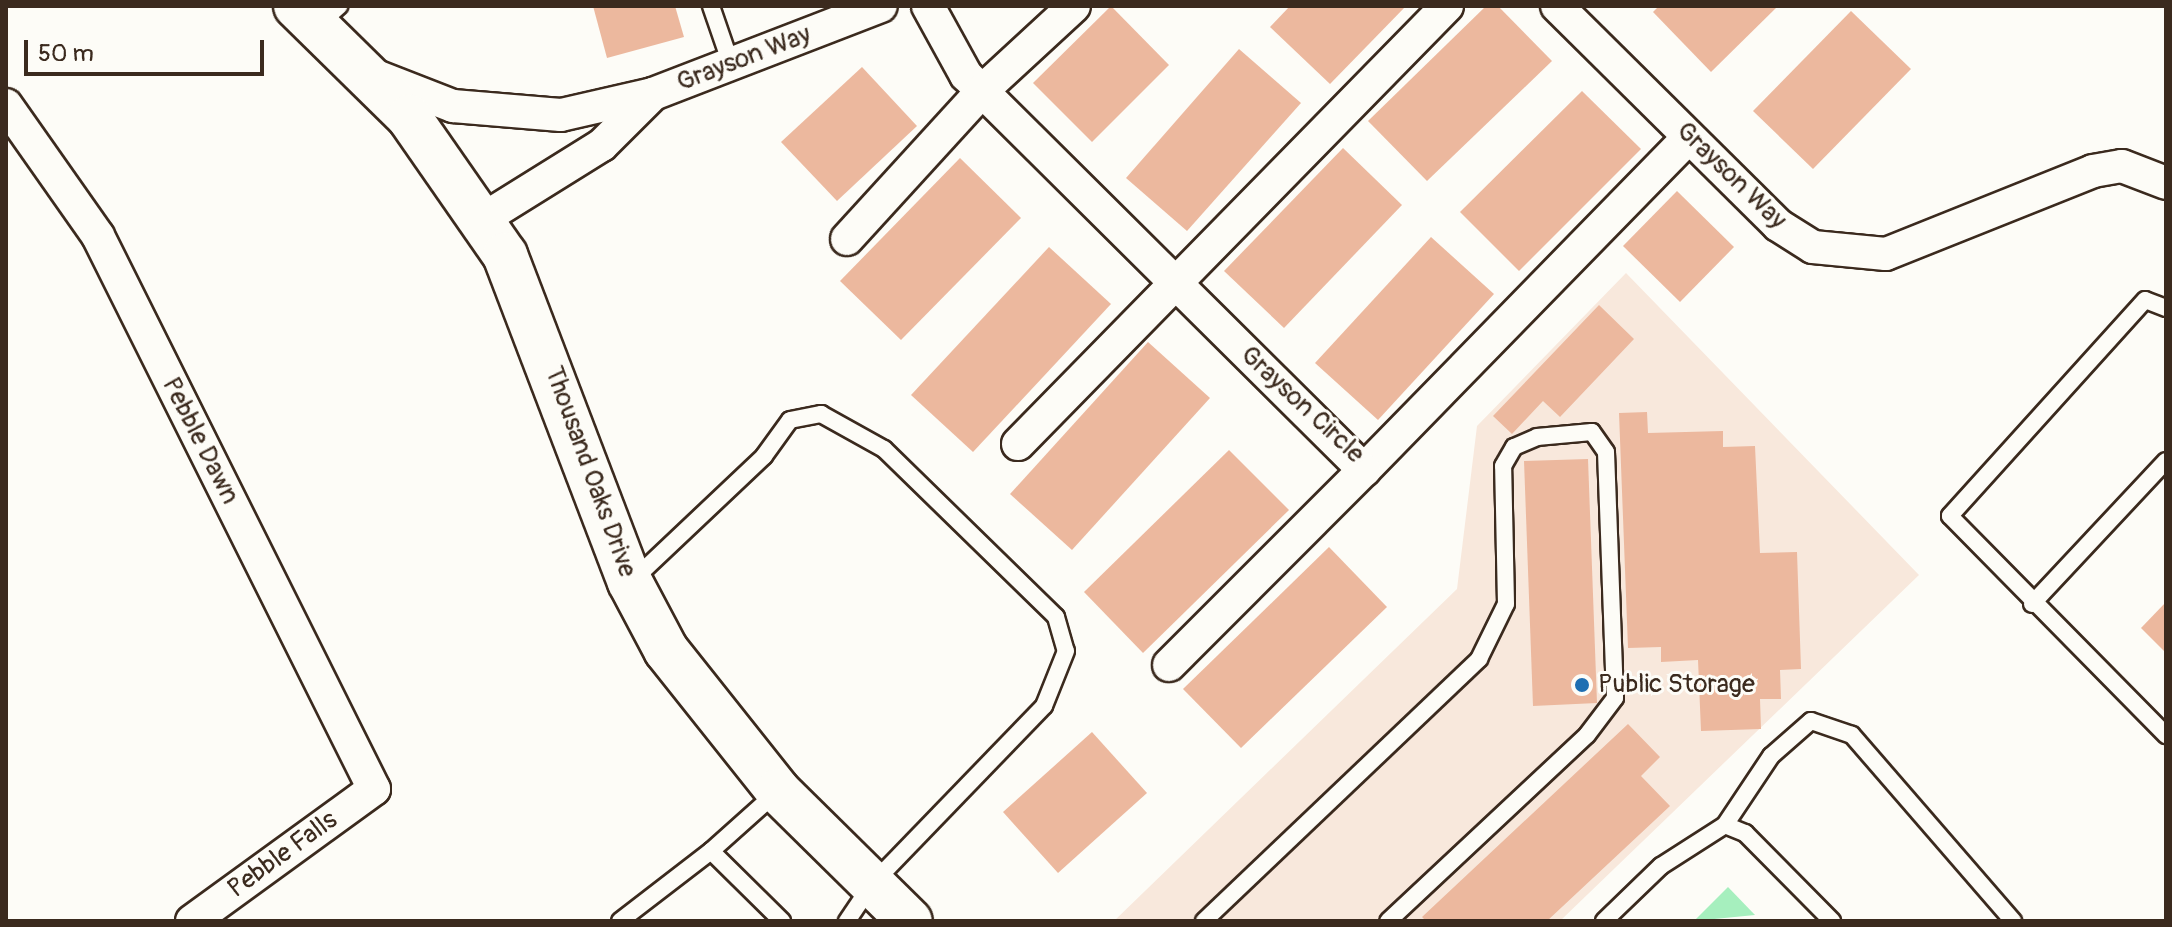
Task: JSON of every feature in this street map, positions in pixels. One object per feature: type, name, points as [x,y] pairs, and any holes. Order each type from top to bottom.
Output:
[{"type":"main road","name":"Thousand Oaks Drive","points":[[317,13],[362,71],[409,117],[483,219],[551,366],[630,582],[709,713],[778,791],[910,921]]},
{"type":"street","name":"Grayson Way","points":[[362,71],[453,106],[503,113],[561,115],[653,94],[881,6]]},
{"type":"street","name":"Grayson Circle","points":[[928,6],[942,42],[982,91],[1364,470],[1689,137]]},
{"type":"street","points":[[847,239],[982,91],[1074,6]]},
{"type":"street","points":[[1018,444],[1447,6]]},
{"type":"street","name":"Grayson Way","points":[[1557,6],[1778,225],[1813,247],[1852,255],[1930,242],[2093,171],[2122,166],[2166,183]]},
{"type":"street","name":"Grayson Way","points":[[483,219],[602,145],[653,94]]},
{"type":"street","name":"Pebble Dawn","points":[[6,105],[98,236],[374,789]]},
{"type":"street","points":[[1169,665],[1364,470]]},
{"type":"street","name":"Pebble Falls","points":[[192,921],[374,789]]},
{"type":"lane","points":[[711,6],[731,64]]},
{"type":"lane","points":[[2166,308],[2145,300],[1954,507],[1954,528],[2166,735]]},
{"type":"lane","points":[[630,582],[764,456],[790,420],[821,414],[884,449],[1056,617],[1066,651],[1044,706],[872,884],[847,921]]},
{"type":"lane","points":[[1204,921],[1479,659],[1506,604],[1503,466],[1514,447],[1537,437],[1592,432],[1606,452],[1615,698],[1587,735],[1388,921]]},
{"type":"lane","points":[[2032,604],[2166,461]]},
{"type":"lane","points":[[1604,921],[1661,866],[1725,825],[1771,756],[1811,721],[1852,735],[2013,921]]},
{"type":"lane","points":[[620,921],[711,851],[778,791]]},
{"type":"lane","points":[[1725,825],[1757,843],[1832,921]]},
{"type":"lane","points":[[711,851],[782,921]]},
{"type":"shaded area","name":"Public Storage","points":[[1626,273],[1919,575],[1560,921],[1114,921],[1457,589],[1477,426]]},
{"type":"green space","points":[[1728,887],[1755,915],[1694,921]]},
{"type":"building","points":[[593,6],[675,6],[684,37],[607,58]]},
{"type":"building","points":[[1111,6],[1169,65],[1092,142],[1033,83]]},
{"type":"building","points":[[1290,6],[1406,6],[1330,84],[1270,27]]},
{"type":"building","points":[[1486,6],[1498,6],[1552,61],[1427,181],[1368,121]]},
{"type":"building","points":[[1659,6],[1778,6],[1711,72],[1653,12]]},
{"type":"building","points":[[1851,11],[1911,69],[1813,169],[1753,111]]},
{"type":"building","points":[[1239,49],[1301,103],[1187,231],[1126,178]]},
{"type":"building","points":[[862,67],[917,126],[837,201],[781,142]]},
{"type":"building","points":[[1582,91],[1641,149],[1519,271],[1460,212]]},
{"type":"building","points":[[1343,148],[1402,205],[1284,328],[1224,271]]},
{"type":"building","points":[[960,158],[1021,218],[901,340],[840,281]]},
{"type":"building","points":[[1677,191],[1734,247],[1680,302],[1623,246]]},
{"type":"building","points":[[1431,237],[1494,294],[1378,420],[1315,363]]},
{"type":"building","points":[[1049,247],[1111,304],[973,452],[911,395]]},
{"type":"building","points":[[1599,305],[1634,339],[1560,417],[1543,401],[1512,434],[1493,416]]},
{"type":"building","points":[[1148,342],[1210,398],[1072,550],[1010,494]]},
{"type":"building","points":[[1647,412],[1648,433],[1723,431],[1723,447],[1755,446],[1760,553],[1797,552],[1801,669],[1780,670],[1781,699],[1760,699],[1761,729],[1701,731],[1698,660],[1661,662],[1661,647],[1628,648],[1619,413]]},
{"type":"building","points":[[1229,450],[1289,510],[1143,653],[1084,592]]},
{"type":"building","points":[[1588,459],[1597,703],[1533,706],[1524,461]]},
{"type":"building","points":[[1329,547],[1387,607],[1241,748],[1183,689]]},
{"type":"building","points":[[2166,602],[2166,653],[2141,628]]},
{"type":"building","points":[[1628,724],[1660,757],[1641,776],[1670,806],[1547,921],[1426,921],[1422,917]]},
{"type":"building","points":[[1092,732],[1147,793],[1058,873],[1003,812]]},
{"type":"place","name":"Public Storage","points":[[1582,685]]}]
